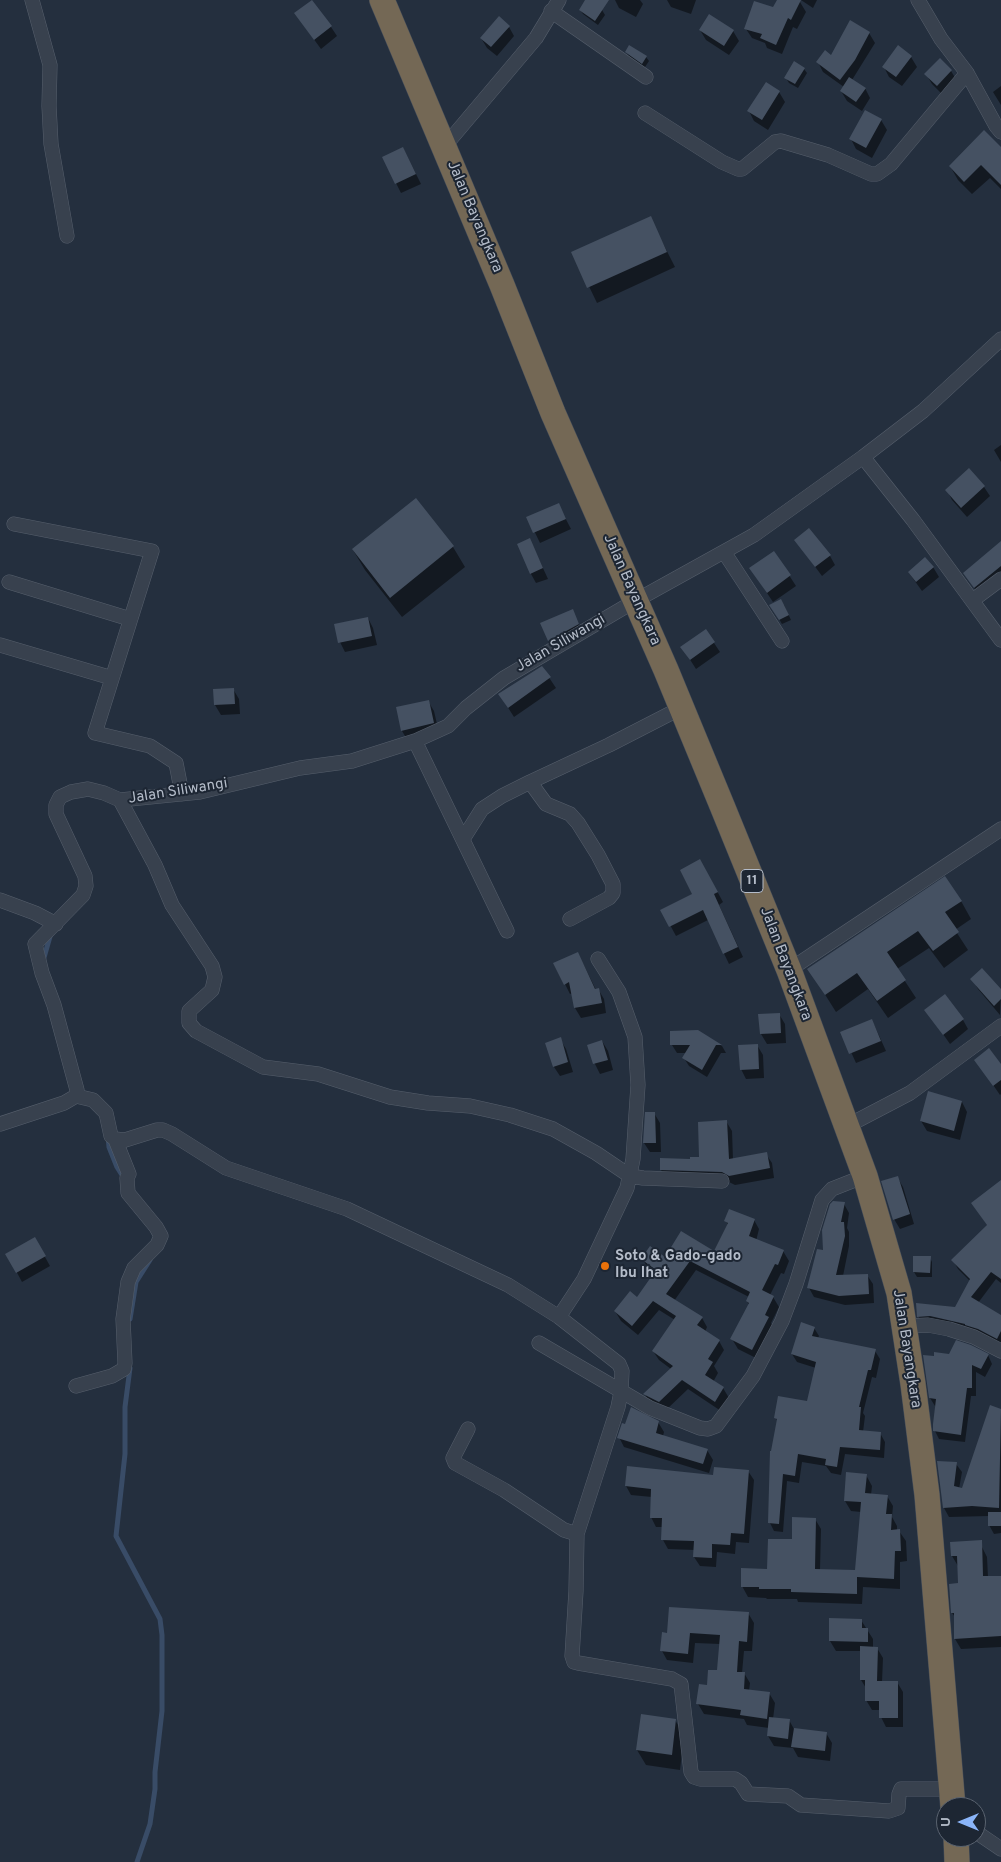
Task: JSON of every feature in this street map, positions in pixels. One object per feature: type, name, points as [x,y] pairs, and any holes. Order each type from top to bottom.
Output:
[{"type":"highway","name":"Jalan Bayangkara","points":[[382,0],[530,352],[553,413],[681,708],[789,970],[864,1176],[898,1293],[905,1326],[923,1452],[953,1797]]},
{"type":"highway","points":[[956,1847],[957,1862]]},
{"type":"street","points":[[32,0],[50,65],[49,106],[52,144],[67,236]]},
{"type":"street","points":[[918,0],[941,39],[967,73],[1001,132]]},
{"type":"street","points":[[444,147],[536,38],[555,5],[646,77]]},
{"type":"street","points":[[645,113],[722,162],[738,169],[742,169],[776,142],[781,141],[828,155],[871,174],[877,174],[891,164],[967,73]]},
{"type":"street","name":"Jalan Siliwangi","points":[[74,1097],[77,1090],[35,944],[83,895],[86,886],[85,876],[56,814],[60,797],[71,792],[88,789],[104,792],[120,800],[200,792],[300,768],[352,761],[415,741],[448,726],[466,708],[504,678],[635,601],[754,535],[863,458],[923,412],[1001,339]]},
{"type":"street","points":[[863,458],[913,520],[1001,640]]},
{"type":"street","points":[[14,524],[152,551],[95,733],[150,746],[176,763],[182,794]]},
{"type":"street","points":[[724,552],[782,641]]},
{"type":"street","points":[[973,600],[1001,579]]},
{"type":"street","points":[[9,582],[130,619]]},
{"type":"street","points":[[0,644],[112,678]]},
{"type":"street","points":[[463,839],[482,809],[502,796],[681,708]]},
{"type":"street","points":[[415,741],[507,931]]},
{"type":"street","points":[[530,782],[546,804],[570,814],[578,823],[613,884],[613,893],[609,898],[570,919]]},
{"type":"street","points":[[120,800],[154,865],[172,905],[212,966],[215,977],[212,990],[188,1011],[189,1023],[196,1031],[263,1067],[318,1074],[390,1097],[428,1103],[470,1106],[510,1115],[553,1129],[596,1153],[630,1176],[722,1181]]},
{"type":"street","points":[[789,970],[1001,829]]},
{"type":"street","points":[[0,900],[35,913],[56,924]]},
{"type":"street","points":[[559,1317],[584,1279],[627,1188],[634,1159],[637,1094],[634,1037],[619,992],[598,958]]},
{"type":"street","points":[[847,1126],[910,1093],[1001,1026]]},
{"type":"street","points":[[0,1124],[74,1097],[93,1100],[106,1113],[112,1136],[115,1139],[129,1174],[127,1184],[160,1232],[161,1238],[134,1268],[128,1282],[123,1319],[125,1366],[121,1371],[112,1376],[76,1386]]},
{"type":"street","points":[[115,1139],[125,1140],[157,1130],[172,1134],[226,1168],[347,1210],[508,1285],[559,1317],[619,1364],[622,1371],[621,1392],[593,1488],[577,1534],[573,1660],[578,1663],[672,1679],[681,1684],[691,1772],[694,1777],[700,1779],[735,1779],[741,1783],[748,1794],[788,1796],[802,1804],[889,1810],[898,1808],[898,1794],[901,1789],[947,1797]]},
{"type":"street","points":[[539,1344],[650,1408],[700,1428],[708,1430],[716,1426],[753,1376],[782,1321],[796,1284],[822,1200],[832,1189],[864,1176]]},
{"type":"street","points":[[905,1326],[928,1325],[949,1329],[974,1337],[1001,1351]]},
{"type":"street","points":[[468,1429],[452,1458],[455,1464],[504,1490],[564,1530],[577,1534]]},
{"type":"street","points":[[986,1839],[1001,1849]]},
{"type":"building","points":[[312,0],[332,26],[314,40],[294,13]]},
{"type":"building","points":[[585,0],[609,0],[595,21],[579,10]]},
{"type":"building","points":[[777,0],[801,0],[791,20],[788,18],[776,45],[760,38],[762,34],[744,29],[754,1],[773,7]]},
{"type":"building","points":[[709,14],[734,30],[724,46],[699,30]]},
{"type":"building","points":[[499,16],[510,26],[491,47],[480,38]]},
{"type":"building","points":[[850,20],[870,32],[855,60],[840,80],[816,62],[825,50],[831,55]]},
{"type":"building","points":[[629,45],[647,56],[642,64],[625,52]]},
{"type":"building","points":[[898,45],[912,56],[896,77],[882,67]]},
{"type":"building","points":[[940,58],[952,70],[937,86],[924,74]]},
{"type":"building","points":[[794,61],[805,68],[795,84],[784,78]]},
{"type":"building","points":[[849,77],[866,88],[856,102],[840,91]]},
{"type":"building","points":[[766,82],[780,91],[762,120],[747,111]]},
{"type":"building","points":[[865,110],[882,119],[866,148],[849,139]]},
{"type":"building","points":[[984,130],[1001,147],[1001,185],[981,165],[964,182],[949,166]]},
{"type":"building","points":[[403,147],[416,174],[395,184],[382,157]]},
{"type":"building","points":[[651,216],[667,252],[587,288],[571,252]]},
{"type":"building","points":[[969,468],[985,486],[961,508],[945,490]]},
{"type":"building","points":[[416,498],[454,546],[390,598],[352,549]]},
{"type":"building","points":[[559,503],[566,519],[533,533],[526,517]]},
{"type":"building","points":[[809,528],[831,555],[815,567],[794,540]]},
{"type":"building","points":[[530,538],[543,568],[530,574],[517,544]]},
{"type":"building","points":[[1001,541],[1001,566],[974,588],[963,573]]},
{"type":"building","points":[[774,551],[791,575],[767,593],[749,568]]},
{"type":"building","points":[[925,557],[934,567],[916,582],[908,572]]},
{"type":"building","points":[[781,599],[789,615],[779,620],[769,605]]},
{"type":"building","points":[[573,609],[579,624],[548,641],[540,623]]},
{"type":"building","points":[[368,617],[372,636],[338,643],[334,624]]},
{"type":"building","points":[[706,629],[715,642],[690,660],[680,647]]},
{"type":"building","points":[[542,666],[551,677],[508,708],[498,694]]},
{"type":"building","points":[[234,688],[235,704],[214,705],[213,689]]},
{"type":"building","points":[[429,700],[434,723],[401,731],[396,707]]},
{"type":"building","points":[[700,859],[718,892],[714,894],[738,947],[723,954],[703,910],[669,927],[660,910],[692,894],[680,870]]},
{"type":"building","points":[[945,876],[962,901],[945,912],[959,932],[933,951],[918,931],[887,952],[906,980],[877,1001],[857,973],[825,995],[807,969]]},
{"type":"building","points":[[578,952],[595,989],[599,988],[602,1003],[574,1008],[569,982],[564,985],[553,963]]},
{"type":"building","points":[[982,968],[1001,989],[1001,999],[994,1006],[970,979]]},
{"type":"building","points":[[945,994],[964,1019],[943,1035],[924,1010]]},
{"type":"building","points":[[780,1013],[781,1033],[760,1034],[758,1014]]},
{"type":"building","points":[[872,1019],[881,1041],[849,1054],[840,1032]]},
{"type":"building","points":[[698,1030],[722,1045],[716,1045],[702,1070],[682,1058],[690,1045],[670,1045],[670,1031]]},
{"type":"building","points":[[561,1037],[568,1062],[553,1067],[545,1043]]},
{"type":"building","points":[[602,1040],[608,1060],[593,1064],[587,1045]]},
{"type":"building","points":[[758,1044],[759,1069],[740,1070],[738,1045]]},
{"type":"building","points":[[989,1048],[1001,1064],[1001,1080],[993,1086],[974,1060]]},
{"type":"building","points":[[928,1091],[962,1101],[954,1131],[920,1121]]},
{"type":"building","points":[[645,1112],[655,1112],[656,1143],[643,1143]]},
{"type":"building","points":[[727,1120],[729,1159],[767,1152],[770,1168],[729,1176],[722,1172],[660,1170],[660,1158],[690,1159],[690,1157],[699,1157],[698,1122]]},
{"type":"building","points":[[898,1176],[910,1214],[893,1220],[881,1181]]},
{"type":"building","points":[[1001,1180],[1001,1279],[991,1272],[971,1297],[1001,1315],[1001,1331],[997,1339],[965,1324],[930,1316],[917,1317],[916,1303],[955,1307],[970,1279],[951,1260],[987,1225],[971,1203]]},
{"type":"building","points":[[833,1201],[845,1202],[841,1222],[844,1222],[845,1236],[836,1275],[868,1274],[869,1294],[839,1296],[807,1288],[817,1249],[823,1250],[822,1230],[830,1204]]},
{"type":"building","points":[[729,1209],[755,1219],[749,1236],[784,1250],[778,1265],[775,1264],[762,1290],[774,1296],[765,1315],[769,1317],[752,1350],[730,1339],[749,1303],[746,1301],[750,1292],[690,1261],[666,1294],[703,1317],[697,1325],[720,1340],[708,1359],[713,1362],[705,1375],[724,1387],[715,1402],[682,1380],[659,1402],[643,1394],[673,1366],[652,1351],[676,1316],[653,1301],[632,1326],[614,1311],[630,1291],[637,1297],[656,1270],[641,1259],[650,1246],[665,1257],[681,1231],[714,1251],[728,1223],[724,1221]]},
{"type":"building","points":[[35,1237],[46,1256],[16,1273],[5,1254]]},
{"type":"building","points":[[913,1256],[931,1256],[930,1273],[913,1272]]},
{"type":"building","points":[[801,1322],[815,1327],[812,1336],[876,1349],[871,1370],[868,1370],[859,1407],[861,1407],[859,1430],[881,1432],[880,1450],[840,1447],[837,1467],[825,1465],[826,1459],[798,1454],[795,1476],[783,1474],[779,1524],[768,1523],[770,1451],[777,1419],[774,1418],[778,1396],[807,1401],[816,1362],[791,1354]]},
{"type":"building","points":[[956,1340],[989,1354],[981,1369],[972,1365],[972,1388],[967,1388],[961,1435],[933,1431],[936,1399],[929,1398],[923,1355],[934,1356],[934,1352],[949,1354]]},
{"type":"building","points":[[990,1405],[1001,1409],[999,1508],[972,1506],[943,1508],[937,1461],[957,1462],[954,1486],[962,1488]]},
{"type":"building","points":[[631,1407],[659,1421],[656,1433],[708,1449],[703,1464],[617,1438],[622,1423],[625,1424]]},
{"type":"building","points":[[627,1466],[713,1475],[714,1467],[749,1470],[744,1534],[731,1533],[730,1545],[712,1544],[712,1558],[693,1557],[694,1541],[661,1540],[662,1518],[650,1518],[651,1489],[625,1486]]},
{"type":"building","points":[[846,1472],[867,1474],[865,1493],[888,1495],[886,1514],[892,1514],[891,1530],[900,1529],[901,1551],[895,1551],[894,1579],[857,1577],[857,1594],[791,1592],[791,1589],[741,1587],[741,1568],[767,1569],[768,1539],[792,1539],[792,1517],[816,1518],[815,1569],[855,1570],[861,1502],[844,1501]]},
{"type":"building","points":[[988,1512],[1001,1512],[1001,1526],[988,1526]]},
{"type":"building","points":[[982,1540],[983,1576],[1001,1576],[1001,1636],[954,1639],[954,1613],[951,1613],[949,1584],[958,1583],[957,1556],[951,1556],[950,1542]]},
{"type":"building","points":[[669,1607],[749,1612],[747,1642],[739,1641],[737,1672],[745,1672],[744,1689],[770,1692],[767,1719],[740,1715],[741,1710],[696,1704],[699,1684],[707,1685],[708,1670],[717,1670],[720,1635],[690,1633],[688,1654],[660,1651],[662,1632],[667,1633]]},
{"type":"building","points":[[829,1618],[862,1619],[862,1628],[868,1628],[868,1642],[829,1641]]},
{"type":"building","points":[[860,1646],[878,1647],[877,1681],[898,1681],[898,1718],[879,1718],[879,1701],[865,1701],[865,1680],[860,1680]]},
{"type":"building","points":[[641,1714],[676,1719],[672,1755],[636,1750]]},
{"type":"building","points":[[769,1717],[790,1719],[788,1739],[767,1736]]},
{"type":"building","points":[[794,1728],[827,1732],[825,1751],[791,1747]]},
{"type":"waterway","points":[[43,961],[51,933]]},
{"type":"waterway","points":[[108,1136],[109,1147],[122,1175]]},
{"type":"waterway","points":[[130,1319],[136,1282],[150,1260]]},
{"type":"waterway","points":[[130,1368],[125,1407],[125,1454],[116,1536],[160,1619],[162,1635],[162,1711],[155,1772],[155,1789],[150,1824],[137,1862]]},
{"type":"place","name":"Soto & Gado-gado Ibu Ihat","points":[[605,1266]]}]
